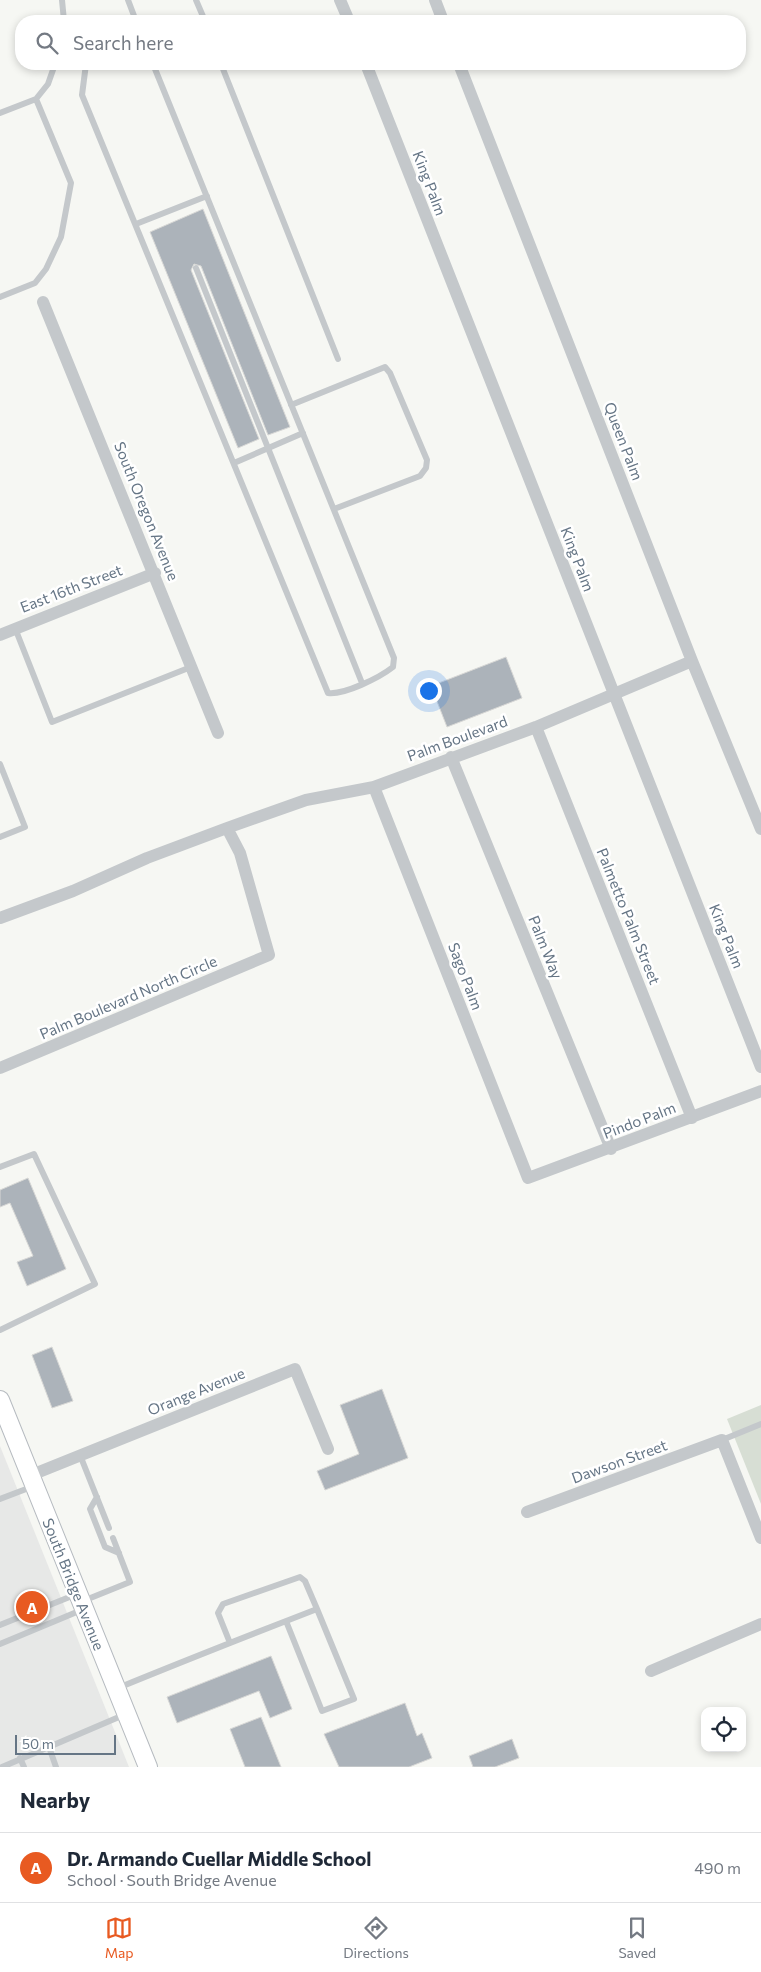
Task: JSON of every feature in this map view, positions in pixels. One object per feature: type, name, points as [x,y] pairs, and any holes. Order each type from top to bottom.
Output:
[{"type":"street","points":[[340,0],[346,15]]},
{"type":"street","points":[[434,0],[440,15]]},
{"type":"street","name":"King Palm","points":[[368,70],[761,1067]]},
{"type":"street","name":"Queen Palm","points":[[461,70],[692,661],[761,829]]},
{"type":"street","name":"South Oregon Avenue","points":[[43,302],[155,573],[218,733]]},
{"type":"street","name":"East 16th Street","points":[[0,635],[155,573]]},
{"type":"street","name":"Palm Boulevard","points":[[227,828],[306,800],[374,787],[536,727],[692,661]]},
{"type":"street","name":"Palmetto Palm Street","points":[[536,727],[692,1118]]},
{"type":"street","name":"Palm Way","points":[[451,757],[610,1149]]},
{"type":"street","name":"Sago Palm","points":[[374,787],[528,1178]]},
{"type":"street","points":[[0,918],[73,891],[147,858],[227,828]]},
{"type":"street","name":"Palm Boulevard North Circle","points":[[0,1068],[269,955],[240,853],[227,828]]},
{"type":"street","name":"Pindo Palm","points":[[528,1178],[610,1149],[761,1091]]},
{"type":"street","name":"Orange Avenue","points":[[31,1481],[80,1455],[295,1369],[328,1449]]},
{"type":"street","name":"South Bridge Avenue","points":[[0,1400],[31,1481],[148,1767]]},
{"type":"street","points":[[722,1440],[761,1538]]},
{"type":"street","name":"Dawson Street","points":[[527,1512],[722,1440]]},
{"type":"street","points":[[651,1671],[761,1624]]},
{"type":"lane","points":[[62,0],[63,15]]},
{"type":"lane","points":[[128,0],[134,15]]},
{"type":"lane","points":[[196,0],[202,15]]},
{"type":"lane","points":[[0,113],[36,99],[48,84],[53,70]]},
{"type":"lane","points":[[85,70],[82,95],[328,693],[336,694],[384,674],[393,667],[394,658],[155,70]]},
{"type":"lane","points":[[223,70],[338,359]]},
{"type":"lane","points":[[0,297],[35,283],[46,269],[60,237],[72,183],[36,99]]},
{"type":"lane","points":[[136,224],[206,196]]},
{"type":"lane","points":[[196,268],[362,683]]},
{"type":"lane","points":[[291,405],[384,367],[390,373],[427,460],[426,468],[420,476],[334,509]]},
{"type":"lane","points":[[234,463],[302,433]]},
{"type":"lane","points":[[15,628],[52,722],[191,667]]},
{"type":"lane","points":[[0,764],[25,827],[0,837]]},
{"type":"lane","points":[[0,1167],[34,1154],[95,1284],[0,1330]]},
{"type":"lane","points":[[722,1440],[761,1424]]},
{"type":"lane","points":[[80,1455],[109,1528]]},
{"type":"lane","points":[[0,1499],[31,1481]]},
{"type":"lane","points":[[97,1498],[90,1509],[105,1547],[119,1553]]},
{"type":"lane","points":[[0,1625],[81,1601],[130,1582],[114,1538]]},
{"type":"lane","points":[[230,1643],[218,1613],[223,1604],[300,1577],[305,1581],[354,1699],[322,1711],[286,1621]]},
{"type":"lane","points":[[0,1644],[81,1601]]},
{"type":"lane","points":[[116,1688],[317,1609]]},
{"type":"lane","points":[[2,1767],[126,1714]]},
{"type":"lane","points":[[48,1747],[56,1767]]},
{"type":"lane","points":[[20,1758],[24,1767]]},
{"type":"shaded area","points":[[761,1405],[761,1504],[727,1419]]},
{"type":"shaded area","points":[[0,1446],[129,1767],[0,1767]]},
{"type":"building","points":[[203,209],[290,427],[268,435],[201,266],[194,264],[191,270],[259,439],[238,448],[150,232]]},
{"type":"building","points":[[506,657],[522,698],[447,727],[431,686]]},
{"type":"building","points":[[28,1178],[66,1269],[27,1286],[17,1262],[33,1256],[10,1203],[0,1207],[0,1190]]},
{"type":"building","points":[[52,1347],[73,1401],[52,1408],[32,1355]]},
{"type":"building","points":[[382,1389],[408,1458],[325,1490],[317,1471],[359,1454],[340,1405]]},
{"type":"building","points":[[271,1656],[292,1709],[270,1718],[259,1691],[177,1723],[167,1697]]},
{"type":"building","points":[[405,1703],[417,1736],[422,1733],[432,1758],[409,1767],[339,1767],[324,1734]]},
{"type":"building","points":[[261,1717],[281,1767],[245,1767],[230,1729]]},
{"type":"building","points":[[512,1739],[519,1758],[495,1767],[473,1767],[469,1756]]},
{"type":"place","name":"Dr. Armando Cuellar Middle School","points":[[32,1607]]}]
